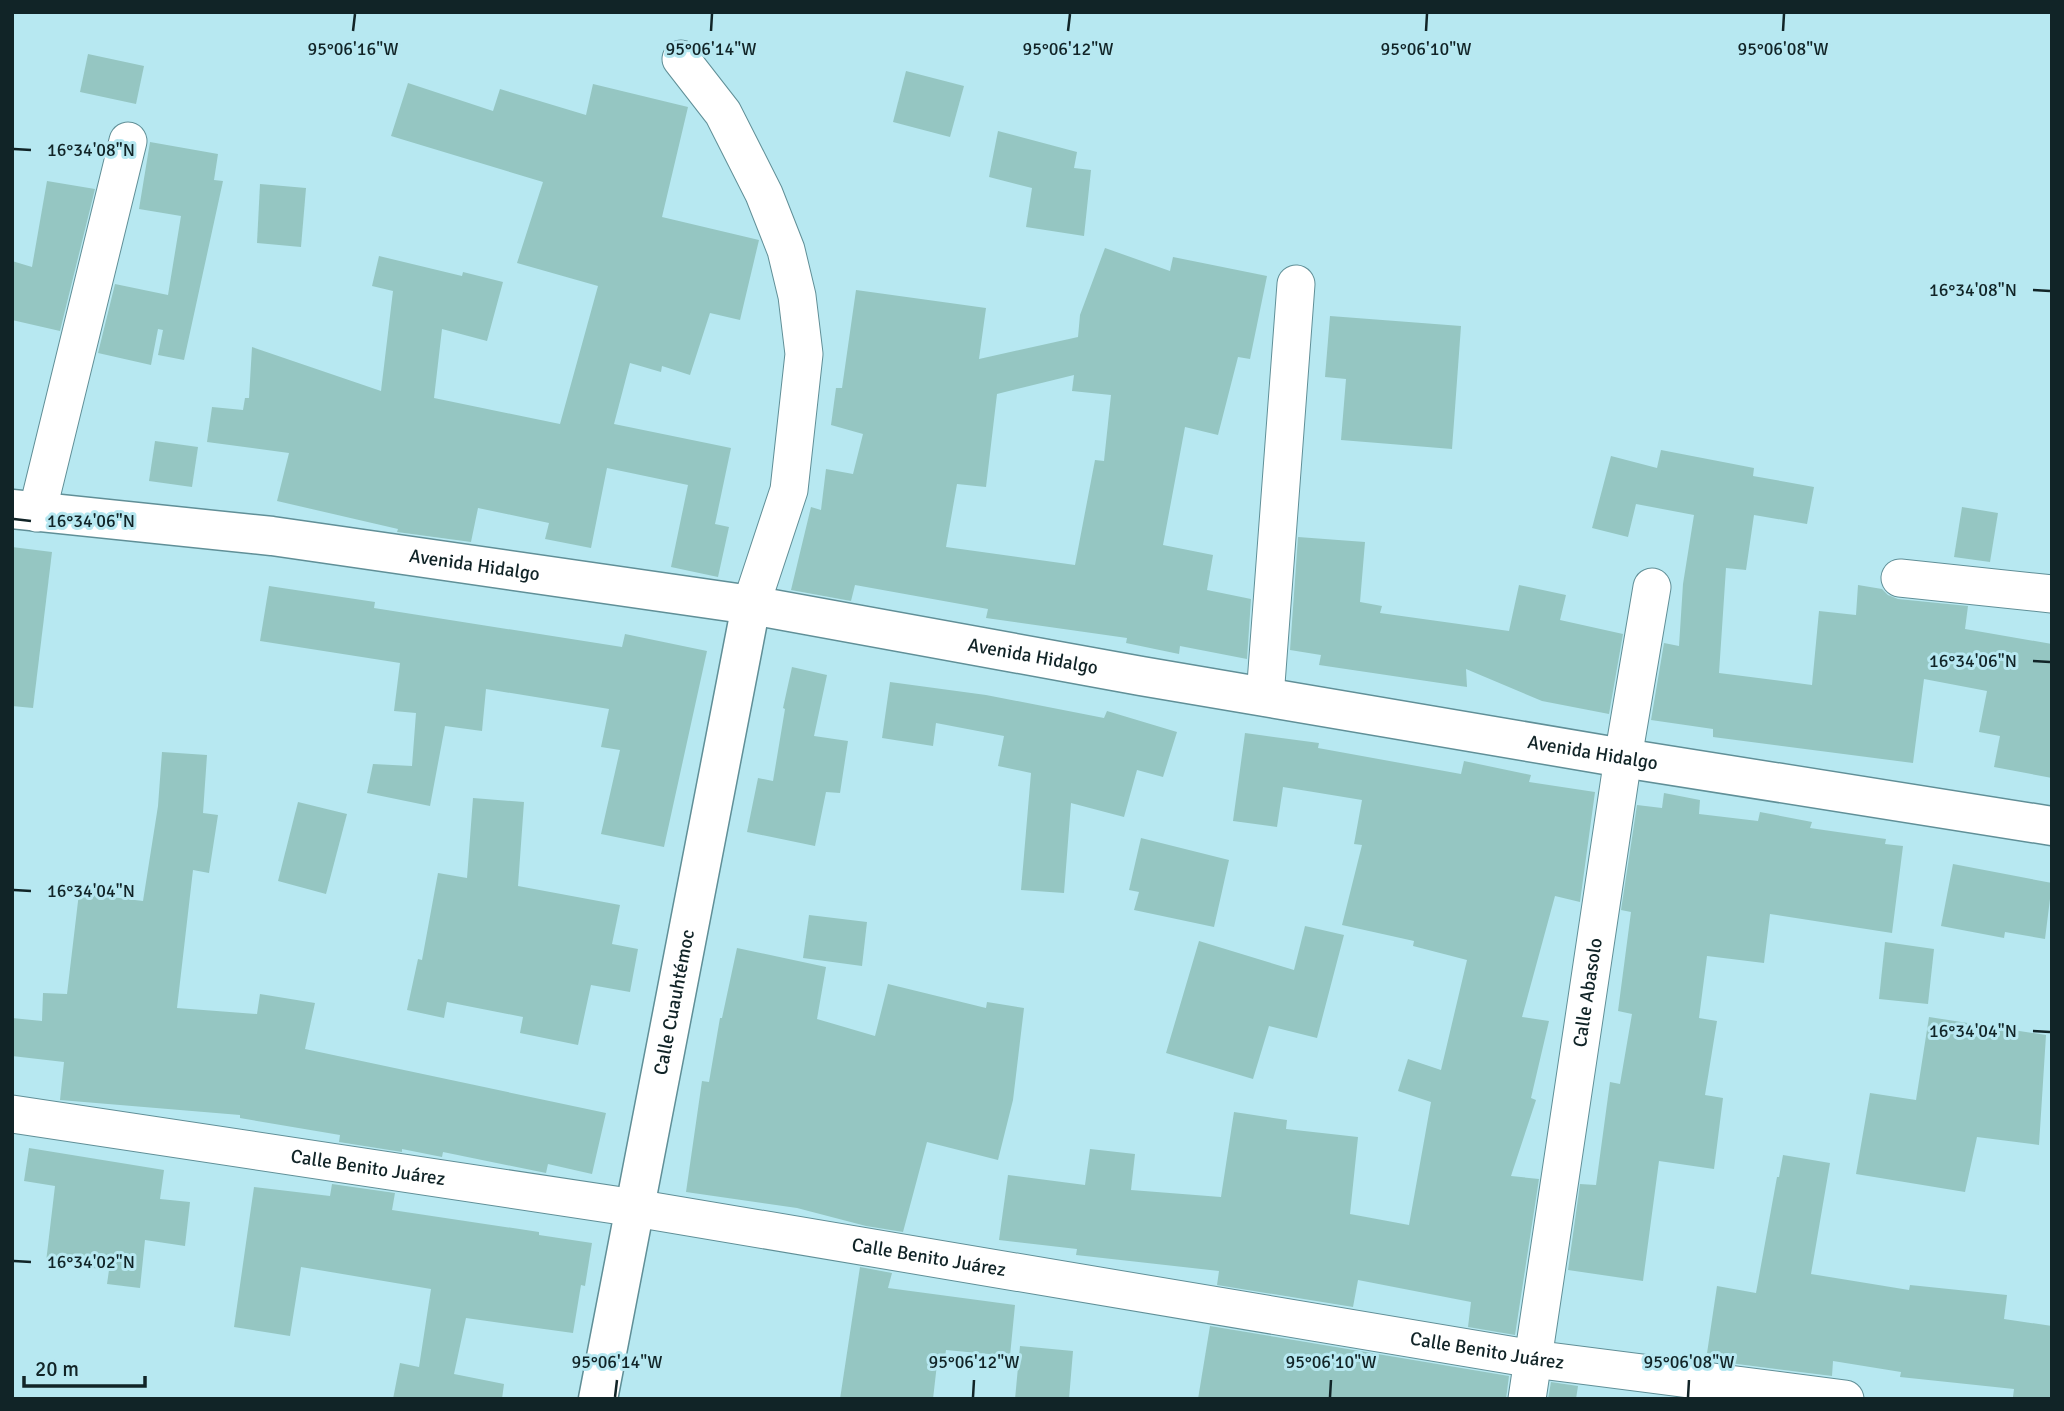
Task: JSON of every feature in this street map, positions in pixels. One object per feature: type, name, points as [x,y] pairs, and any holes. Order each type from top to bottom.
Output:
[{"type":"street","points":[[681,59],[723,113],[764,194],[786,250],[797,296],[804,354],[789,490],[751,605]]},
{"type":"street","points":[[25,511],[128,141]]},
{"type":"street","points":[[1265,696],[1296,284]]},
{"type":"street","name":"Avenida Hidalgo","points":[[25,511],[272,536],[751,605],[1623,758],[2052,826]]},
{"type":"street","points":[[1900,578],[2052,594]]},
{"type":"street","name":"Calle Abasolo","points":[[1527,1399],[1623,758],[1652,587]]},
{"type":"street","name":"Calle Cuauhtémoc","points":[[597,1399],[751,605]]},
{"type":"street","name":"Calle Benito Juárez","points":[[12,1114],[635,1208],[1533,1359],[1845,1399]]},
{"type":"building","points":[[88,54],[144,66],[136,104],[80,92]]},
{"type":"building","points":[[906,71],[964,86],[950,137],[893,122]]},
{"type":"building","points":[[408,83],[493,111],[500,89],[586,115],[593,84],[688,107],[662,217],[759,240],[740,320],[710,313],[690,375],[662,366],[661,372],[630,363],[614,424],[731,448],[715,524],[729,527],[718,577],[671,567],[688,485],[607,468],[591,548],[545,539],[549,523],[478,508],[471,542],[397,532],[398,529],[277,501],[289,453],[207,442],[212,407],[243,410],[245,398],[249,398],[252,347],[381,391],[393,291],[372,286],[379,256],[462,276],[463,272],[503,282],[487,341],[442,329],[434,398],[560,424],[598,286],[517,263],[543,182],[391,136]]},
{"type":"building","points":[[998,131],[1077,152],[1074,168],[1091,170],[1084,236],[1026,227],[1032,188],[989,177]]},
{"type":"building","points":[[150,142],[218,154],[214,180],[223,181],[184,360],[158,355],[163,330],[158,329],[151,365],[98,353],[115,284],[168,295],[181,216],[139,209]]},
{"type":"building","points":[[47,181],[95,189],[60,331],[12,320],[12,261],[32,267]]},
{"type":"building","points":[[260,184],[306,188],[301,247],[257,243]]},
{"type":"building","points":[[1105,248],[1170,271],[1173,257],[1267,276],[1250,359],[1238,357],[1218,435],[1185,427],[1163,545],[1213,555],[1207,590],[1251,599],[1247,659],[1180,646],[1179,654],[1126,643],[1127,638],[986,618],[988,609],[855,585],[851,601],[791,590],[811,507],[821,510],[826,469],[853,474],[863,434],[831,425],[836,388],[842,388],[856,290],[986,308],[979,359],[1078,337],[1080,315]],"holes":[[[1074,375],[1072,391],[1111,395],[1104,461],[1095,460],[1075,565],[946,547],[957,484],[986,487],[997,394]]]},
{"type":"building","points":[[1330,316],[1461,326],[1452,449],[1341,440],[1346,379],[1325,377]]},
{"type":"building","points":[[155,441],[198,447],[192,487],[149,481]]},
{"type":"building","points":[[1661,450],[1754,468],[1753,476],[1814,487],[1807,524],[1754,515],[1746,570],[1726,568],[1719,673],[1812,685],[1819,611],[1856,615],[1858,585],[1882,589],[1898,599],[1968,606],[1965,629],[2052,644],[2052,778],[1994,767],[2000,736],[1979,732],[1987,691],[1924,679],[1913,763],[1713,737],[1713,729],[1651,720],[1664,643],[1679,646],[1683,584],[1694,515],[1636,504],[1628,537],[1592,528],[1611,456],[1657,468]]},
{"type":"building","points":[[1962,507],[1998,513],[1990,562],[1954,557]]},
{"type":"building","points":[[1298,537],[1365,542],[1360,602],[1382,606],[1380,613],[1509,631],[1519,585],[1566,595],[1560,620],[1623,634],[1609,714],[1542,701],[1466,669],[1467,687],[1319,665],[1321,655],[1290,650]]},
{"type":"building","points":[[12,547],[52,552],[33,708],[12,706]]},
{"type":"building","points":[[269,586],[375,602],[374,608],[622,647],[625,634],[707,651],[664,847],[601,834],[620,750],[601,747],[609,709],[486,689],[482,731],[445,726],[430,806],[367,793],[373,764],[412,766],[416,713],[394,711],[400,663],[260,641]]},
{"type":"building","points":[[792,667],[827,675],[814,736],[848,741],[840,793],[826,792],[815,846],[747,832],[758,778],[773,781],[785,709],[783,708]]},
{"type":"building","points":[[890,682],[986,695],[1104,718],[1107,711],[1177,732],[1163,777],[1137,770],[1124,817],[1071,803],[1064,893],[1021,890],[1031,773],[998,766],[1004,736],[936,723],[933,746],[882,738]]},
{"type":"building","points":[[1245,733],[1319,743],[1318,748],[1461,774],[1464,761],[1531,775],[1529,782],[1595,792],[1580,902],[1555,896],[1522,1017],[1549,1021],[1531,1098],[1536,1100],[1511,1176],[1539,1179],[1515,1335],[1468,1327],[1471,1302],[1358,1280],[1353,1307],[1217,1285],[1219,1271],[1076,1255],[1077,1249],[999,1240],[1008,1175],[1085,1185],[1090,1149],[1135,1154],[1131,1190],[1221,1197],[1234,1112],[1287,1120],[1286,1129],[1358,1137],[1350,1214],[1409,1225],[1431,1102],[1398,1091],[1408,1059],[1441,1070],[1467,960],[1413,946],[1414,941],[1342,925],[1362,845],[1354,844],[1362,800],[1283,787],[1277,827],[1233,821]]},
{"type":"building","points":[[162,752],[207,755],[203,813],[218,815],[209,873],[193,870],[177,1008],[257,1014],[260,994],[315,1003],[305,1049],[606,1113],[592,1174],[548,1164],[546,1173],[443,1152],[442,1157],[402,1149],[402,1152],[339,1142],[340,1135],[240,1118],[240,1115],[60,1100],[64,1062],[12,1056],[12,1018],[42,1021],[43,993],[67,994],[79,893],[143,901],[158,806]]},
{"type":"building","points":[[1664,793],[1700,800],[1699,814],[1758,821],[1760,812],[1812,822],[1810,828],[1886,839],[1885,844],[1903,846],[1892,933],[1770,914],[1764,963],[1707,956],[1699,1018],[1717,1021],[1705,1095],[1723,1098],[1714,1169],[1659,1161],[1643,1281],[1568,1270],[1580,1184],[1596,1185],[1610,1082],[1620,1084],[1632,1014],[1618,1011],[1631,912],[1621,910],[1637,805],[1662,808]]},
{"type":"building","points":[[473,798],[524,802],[518,886],[620,905],[612,944],[638,949],[630,992],[591,985],[578,1045],[520,1033],[523,1017],[447,1002],[444,1018],[407,1010],[418,959],[422,960],[438,873],[467,878]]},
{"type":"building","points":[[298,802],[347,814],[326,894],[278,881]]},
{"type":"building","points":[[1141,838],[1229,860],[1214,927],[1134,910],[1139,892],[1129,890]]},
{"type":"building","points":[[1953,864],[2052,883],[2045,939],[2005,932],[2004,938],[1941,926]]},
{"type":"building","points":[[809,915],[867,922],[862,966],[803,958]]},
{"type":"building","points":[[1305,926],[1344,935],[1317,1038],[1269,1026],[1253,1079],[1166,1053],[1199,941],[1294,970]]},
{"type":"building","points":[[1885,942],[1934,949],[1928,1004],[1879,999]]},
{"type":"building","points":[[737,948],[826,967],[817,1019],[875,1036],[888,984],[986,1008],[987,1002],[1024,1008],[1013,1100],[998,1160],[927,1142],[903,1232],[866,1226],[797,1208],[686,1192],[702,1081],[709,1082],[720,1018]]},
{"type":"building","points":[[1929,1017],[2046,1035],[2039,1145],[1977,1137],[1965,1192],[1856,1174],[1870,1093],[1916,1100]]},
{"type":"building","points":[[29,1148],[164,1170],[160,1199],[190,1202],[185,1246],[145,1240],[140,1288],[107,1284],[109,1270],[46,1262],[55,1186],[24,1181]]},
{"type":"building","points":[[1783,1155],[1830,1163],[1811,1274],[1909,1290],[1910,1285],[2007,1295],[2004,1319],[2052,1326],[2052,1399],[2013,1397],[2014,1389],[1900,1377],[1901,1372],[1833,1361],[1832,1376],[1706,1360],[1717,1286],[1756,1293]]},
{"type":"building","points":[[332,1184],[395,1193],[392,1210],[539,1232],[539,1235],[592,1243],[573,1333],[466,1318],[454,1374],[504,1384],[502,1399],[393,1399],[400,1363],[419,1367],[431,1289],[301,1267],[290,1336],[234,1327],[254,1187],[330,1196]]},
{"type":"building","points":[[860,1267],[892,1273],[888,1288],[1015,1305],[1010,1356],[946,1350],[944,1365],[937,1364],[933,1399],[840,1399]]},
{"type":"building","points":[[1210,1326],[1509,1376],[1506,1399],[1198,1399]]},
{"type":"building","points":[[1020,1346],[1073,1351],[1069,1399],[1015,1399]]},
{"type":"building","points":[[1551,1382],[1578,1386],[1576,1399],[1548,1399]]}]
